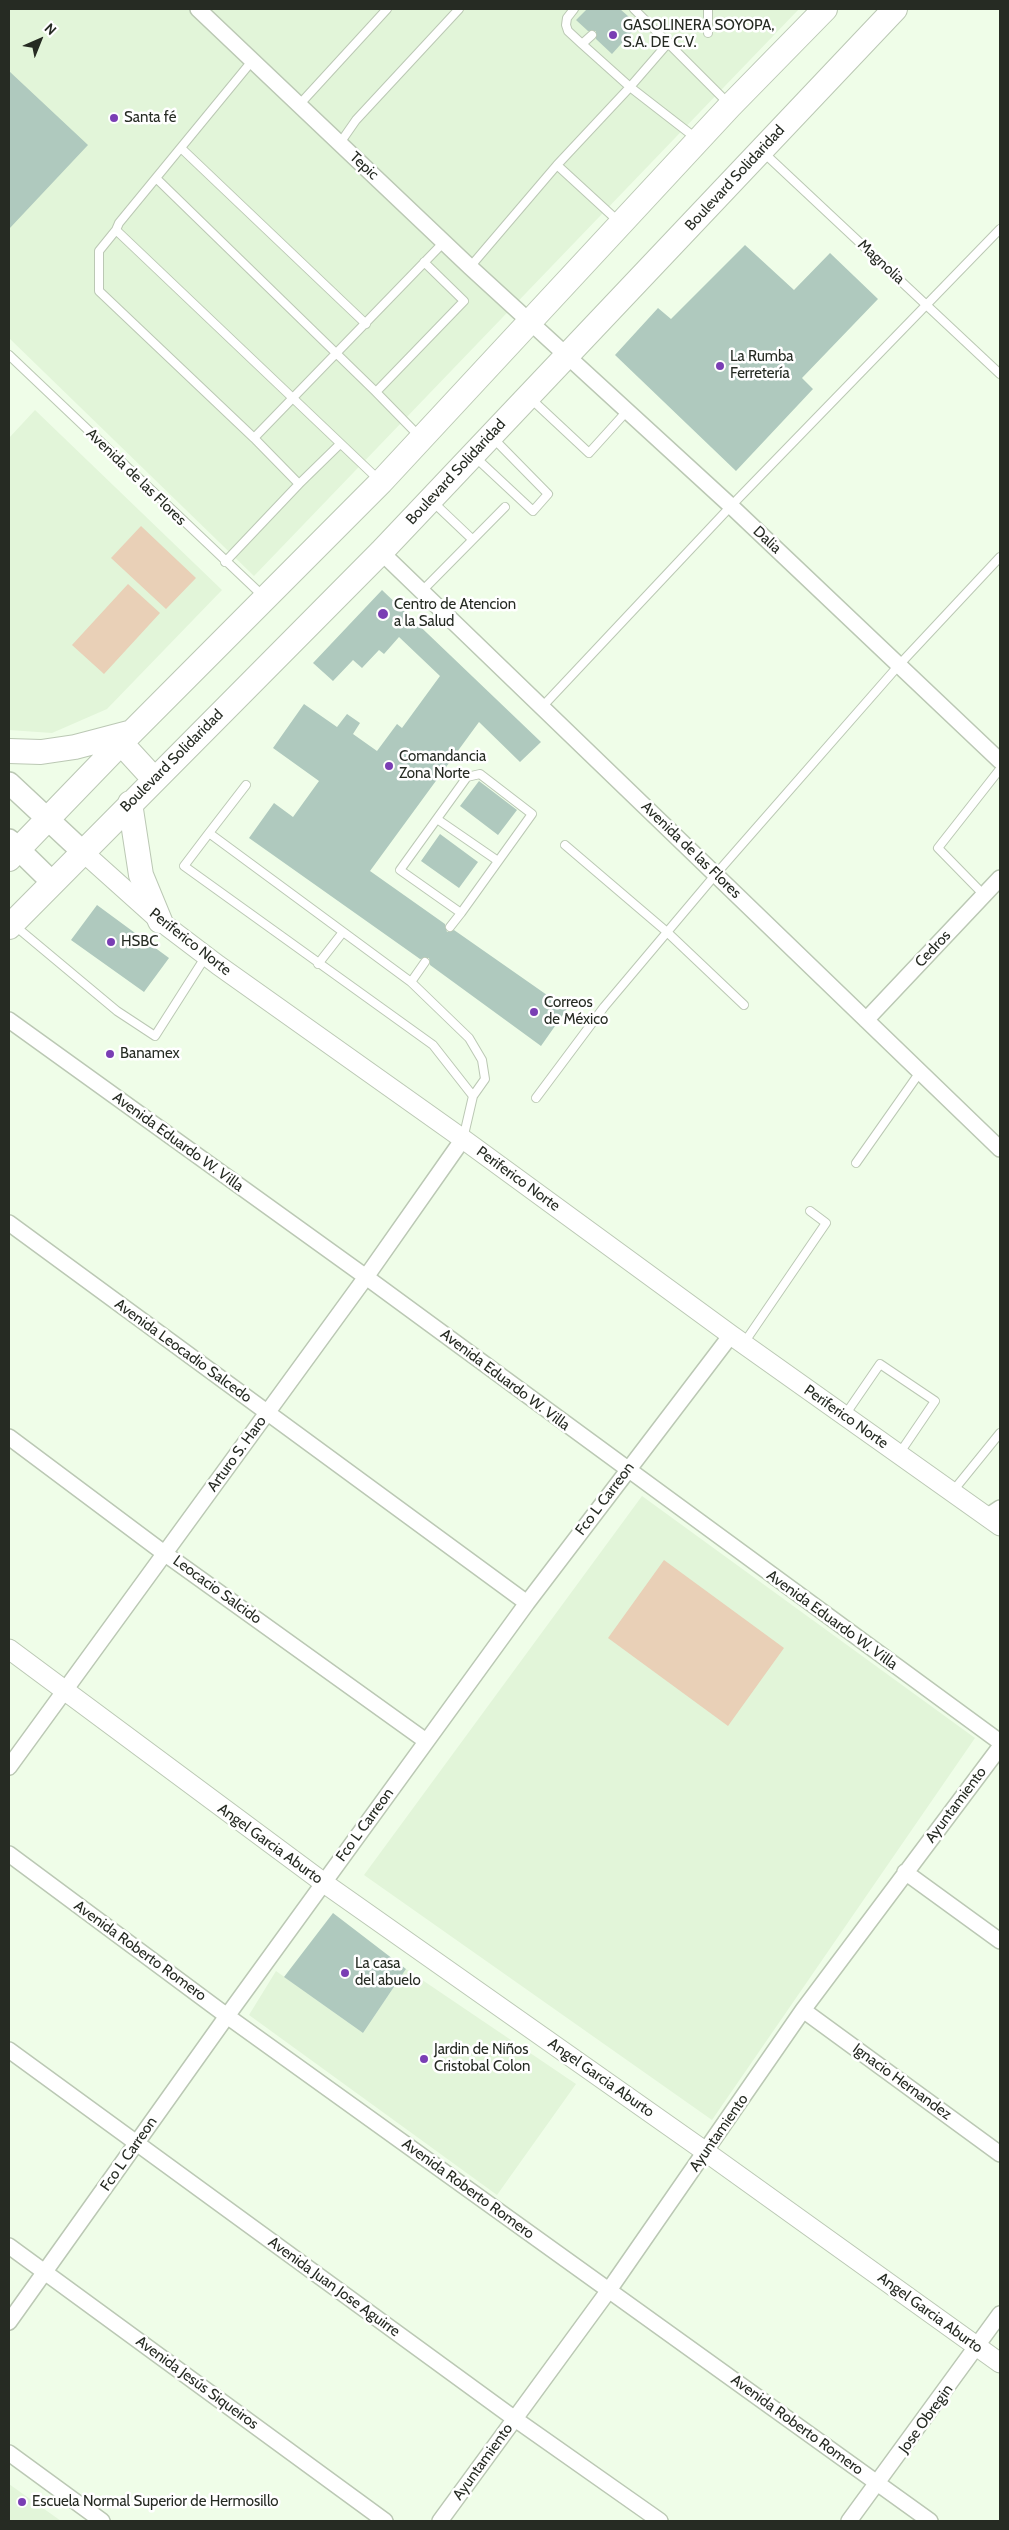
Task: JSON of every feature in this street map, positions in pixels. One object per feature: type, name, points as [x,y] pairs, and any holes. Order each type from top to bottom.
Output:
[{"type":"main road","name":"Boulevard Solidaridad","points":[[10,925],[381,552],[895,9]]},
{"type":"main road","points":[[52,882],[12,850],[48,818],[381,482],[622,225],[730,106],[823,10]]},
{"type":"main road","points":[[127,737],[154,779]]},
{"type":"main road","points":[[9,751],[41,752],[75,748],[127,737]]},
{"type":"main road","name":"Periferico Norte","points":[[9,783],[83,852]]},
{"type":"main road","points":[[130,804],[141,875],[160,921]]},
{"type":"street","name":"Tepic","points":[[198,9],[531,323]]},
{"type":"street","name":"Dalia","points":[[531,323],[731,506],[1000,761]]},
{"type":"street","name":"Avenida de las Flores","points":[[381,552],[1000,1149]]},
{"type":"street","name":"Periferico Norte","points":[[83,852],[160,921],[206,956],[463,1139],[737,1339],[899,1454],[953,1491],[996,1517]]},
{"type":"street","name":"Cedros","points":[[866,1020],[1000,878]]},
{"type":"street","name":"Avenida Eduardo W. Villa","points":[[9,1020],[366,1277],[1000,1742]]},
{"type":"street","name":"Arturo S. Haro","points":[[9,1767],[366,1277],[463,1139]]},
{"type":"street","name":"Avenida Leocadio Salcedo","points":[[9,1223],[527,1603]]},
{"type":"street","name":"Fco L Carreon","points":[[9,2322],[227,2016],[527,1603],[627,1470],[737,1339]]},
{"type":"street","name":"Leocacio Salcido","points":[[9,1437],[164,1553],[426,1741]]},
{"type":"street","name":"Angel Garcia Aburto","points":[[9,1649],[324,1883],[706,2152],[1000,2363]]},
{"type":"street","name":"Ayuntamiento","points":[[440,2521],[609,2290],[803,2010],[1000,1747]]},
{"type":"street","name":"Avenida Roberto Romero","points":[[9,1854],[227,2016],[930,2521]]},
{"type":"street","points":[[905,1872],[1000,1941]]},
{"type":"street","name":"Ignacio Hernandez","points":[[803,2010],[1000,2154]]},
{"type":"street","name":"Avenida Juan Jose Aguirre","points":[[9,2050],[515,2419],[660,2521]]},
{"type":"street","name":"Avenida Jesús Siqueiros","points":[[9,2246],[385,2521]]},
{"type":"street","name":"Jose Obregin","points":[[850,2521],[1000,2314]]},
{"type":"street","points":[[9,2453],[102,2521]]},
{"type":"lane","points":[[298,105],[387,9]]},
{"type":"lane","points":[[340,143],[356,120],[459,9]]},
{"type":"lane","points":[[574,9],[567,18],[568,32],[630,88],[699,140]]},
{"type":"lane","points":[[634,9],[669,42],[730,106]]},
{"type":"lane","points":[[708,9],[708,33]]},
{"type":"lane","points":[[582,44],[592,35]]},
{"type":"lane","points":[[470,267],[557,165],[630,88],[669,42]]},
{"type":"lane","points":[[252,61],[182,149],[119,223],[116,230],[99,251],[99,291],[254,438],[299,484]]},
{"type":"lane","points":[[182,149],[366,324]]},
{"type":"lane","name":"Magnolia","points":[[761,150],[1000,374]]},
{"type":"lane","points":[[557,165],[622,225]]},
{"type":"lane","points":[[156,179],[376,392],[421,439]]},
{"type":"lane","points":[[542,708],[731,506],[1000,229]]},
{"type":"lane","points":[[116,230],[381,482]]},
{"type":"lane","points":[[254,438],[444,242]]},
{"type":"lane","points":[[376,392],[464,301],[424,262]]},
{"type":"lane","name":"Avenida de las Flores","points":[[9,355],[265,598]]},
{"type":"lane","points":[[528,396],[589,453],[627,411]]},
{"type":"lane","points":[[473,454],[533,511],[548,494],[490,436]]},
{"type":"lane","points":[[225,562],[340,444]]},
{"type":"lane","points":[[430,500],[472,539]]},
{"type":"lane","points":[[422,591],[505,507]]},
{"type":"lane","points":[[536,1098],[604,1007],[716,874],[899,665],[1000,557]]},
{"type":"lane","points":[[984,895],[938,848],[1000,768]]},
{"type":"lane","points":[[450,927],[461,912],[532,814],[480,774],[467,777],[400,870],[461,912]]},
{"type":"lane","points":[[246,785],[184,866],[433,1045],[473,1096]]},
{"type":"lane","points":[[437,819],[498,861]]},
{"type":"lane","points":[[209,833],[411,982],[469,1038],[482,1060],[485,1079],[473,1096],[463,1139]]},
{"type":"lane","points":[[565,845],[667,932],[744,1006]]},
{"type":"lane","points":[[10,925],[117,1012],[155,1036],[206,956]]},
{"type":"lane","points":[[318,964],[343,932]]},
{"type":"lane","points":[[411,982],[425,962]]},
{"type":"lane","points":[[856,1163],[920,1072]]},
{"type":"lane","points":[[737,1339],[826,1223],[810,1211]]},
{"type":"lane","points":[[845,1415],[880,1364],[935,1401],[899,1454]]},
{"type":"lane","points":[[953,1491],[1000,1433]]},
{"type":"shaded area","points":[[9,9],[799,9],[254,576],[9,338]]},
{"type":"shaded area","points":[[35,410],[222,590],[107,709],[52,733],[9,730],[9,438]]},
{"type":"shaded area","points":[[141,526],[196,578],[166,609],[111,558]]},
{"type":"shaded area","points":[[128,584],[160,613],[104,674],[72,645]]},
{"type":"shaded area","points":[[642,1496],[975,1738],[712,2120],[364,1875]]},
{"type":"shaded area","points":[[664,1560],[784,1648],[728,1726],[608,1638]]},
{"type":"shaded area","name":"Jardin de Niños Cristobal Colon","points":[[406,1969],[576,2084],[497,2195],[249,2015],[276,1971],[363,2033]]},
{"type":"shaded area","name":"Escuela Normal Superior de Hermosillo","points":[[9,2484],[61,2521],[9,2521]]},
{"type":"building","points":[[587,9],[620,9],[638,25],[612,54],[596,39],[596,31],[588,31],[576,20]]},
{"type":"building","points":[[9,71],[88,145],[9,229]]},
{"type":"building","name":"La Rumba Ferretería","points":[[745,245],[794,290],[830,253],[878,299],[802,378],[813,389],[736,471],[615,355],[658,308],[671,319]]},
{"type":"building","points":[[382,590],[541,742],[520,762],[479,722],[370,871],[445,924],[447,932],[454,930],[567,1009],[541,1046],[430,965],[429,958],[420,959],[249,838],[274,803],[293,817],[319,781],[273,748],[304,704],[337,727],[347,714],[360,723],[353,734],[377,751],[397,724],[402,728],[440,676],[399,637],[384,654],[379,650],[362,668],[353,660],[333,681],[313,663]]},
{"type":"building","points":[[479,781],[517,810],[498,835],[460,806]]},
{"type":"building","points":[[440,834],[478,862],[459,888],[421,861]]},
{"type":"building","points":[[97,905],[169,958],[144,992],[71,940]]},
{"type":"building","name":"La casa del abuelo","points":[[333,1913],[406,1969],[363,2033],[284,1977]]},
{"type":"place","name":"GASOLINERA SOYOPA, S.A. DE C.V.","points":[[613,35]]},
{"type":"place","name":"Santa fé","points":[[114,118]]},
{"type":"place","name":"La Rumba Ferretería","points":[[720,366]]},
{"type":"place","name":"Centro de Atencion a la Salud","points":[[383,614]]},
{"type":"place","name":"Comandancia Zona Norte","points":[[389,766]]},
{"type":"place","name":"HSBC","points":[[111,942]]},
{"type":"place","name":"Correos de México","points":[[534,1012]]},
{"type":"place","name":"Banamex","points":[[110,1054]]},
{"type":"place","name":"La casa del abuelo","points":[[345,1973]]},
{"type":"place","name":"Jardin de Niños Cristobal Colon","points":[[424,2059]]},
{"type":"place","name":"Escuela Normal Superior de Hermosillo","points":[[22,2502]]}]
